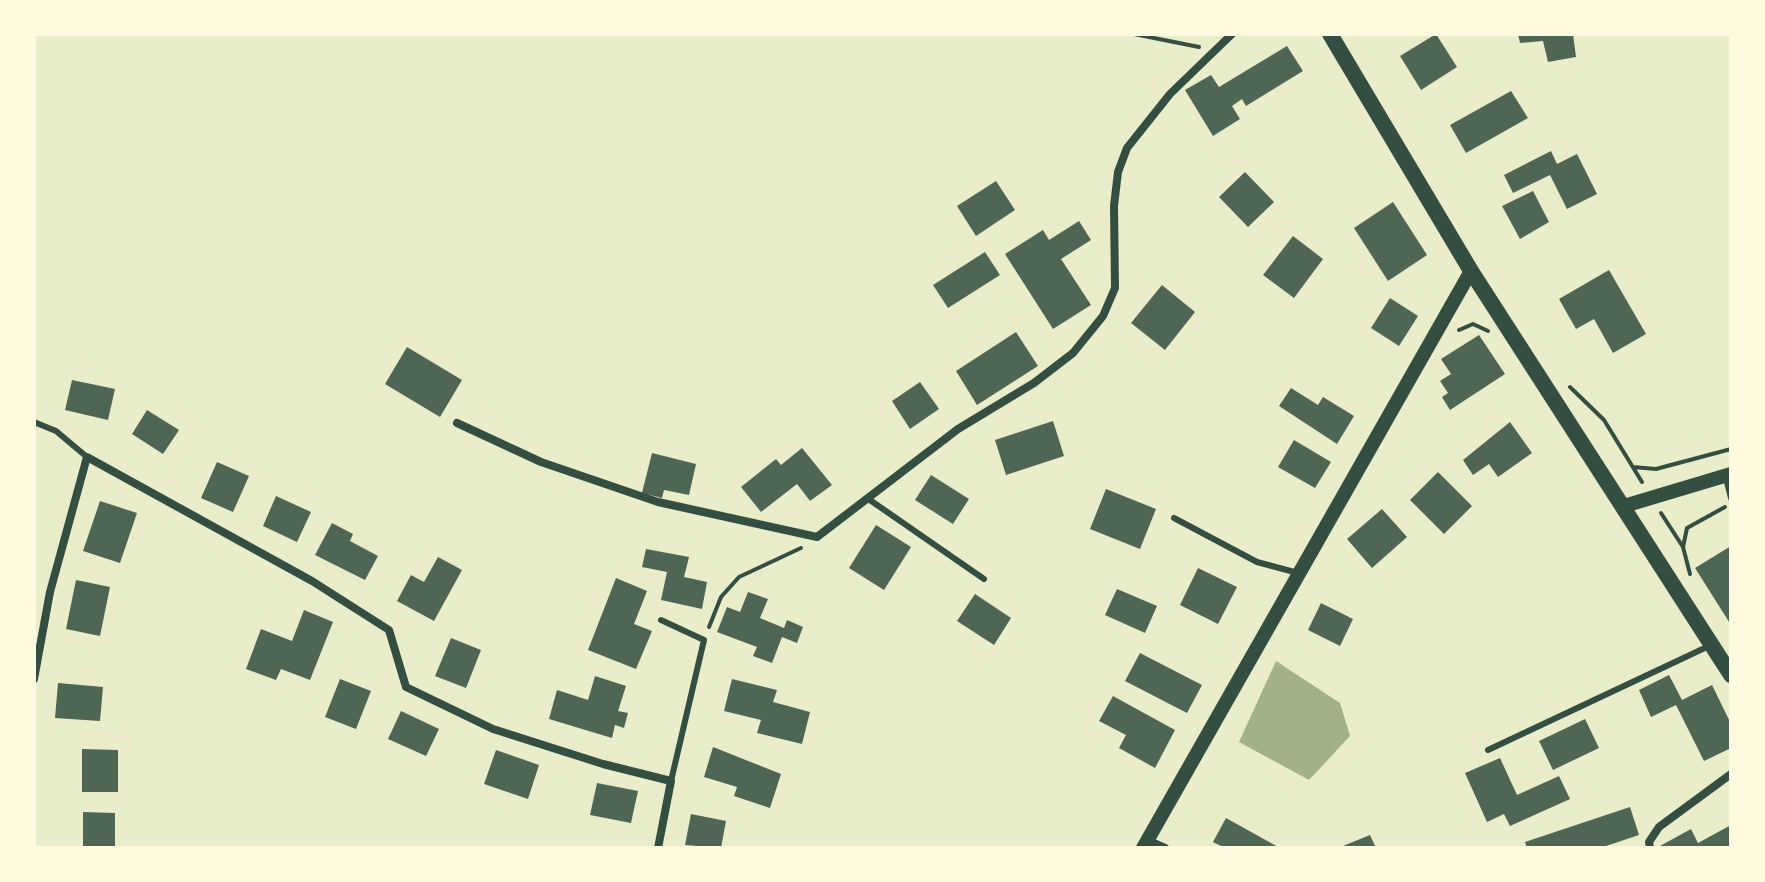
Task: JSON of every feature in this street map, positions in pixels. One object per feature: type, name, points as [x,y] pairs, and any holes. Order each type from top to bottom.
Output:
[{"type":"main road","points":[[1330,34],[1471,271],[1654,567],[1731,675]]},
{"type":"street","points":[[457,423],[541,462],[658,502],[817,537],[958,429],[1073,353],[1103,316],[1115,288],[1114,206],[1118,172],[1127,148],[1170,94],[1232,34]]},
{"type":"street","points":[[1165,848],[1145,844],[1471,271]]},
{"type":"street","points":[[34,679],[50,592],[87,457],[312,581],[389,630],[406,687],[493,729],[671,781],[658,848]]},
{"type":"street","points":[[1625,516],[1650,496],[1728,475]]},
{"type":"street","points":[[1650,848],[1649,842],[1659,827],[1731,774]]},
{"type":"lane","points":[[34,422],[56,431],[87,457]]},
{"type":"lane","points":[[1728,475],[1731,498]]},
{"type":"lane","points":[[867,498],[984,579]]},
{"type":"lane","points":[[1174,518],[1257,562],[1299,573]]},
{"type":"lane","points":[[661,620],[704,640],[671,781]]},
{"type":"lane","points":[[1488,750],[1712,645]]},
{"type":"path","points":[[1134,34],[1215,50]]},
{"type":"path","points":[[1562,376],[1604,420],[1683,547],[1691,576]]},
{"type":"path","points":[[1633,467],[1656,469],[1731,449]]},
{"type":"path","points":[[1683,547],[1687,528],[1703,515],[1731,504]]},
{"type":"path","points":[[704,640],[721,597],[739,577],[787,557],[817,537]]},
{"type":"shaded area","points":[[1276,661],[1340,703],[1350,736],[1309,780],[1239,742]]},
{"type":"building","points":[[1436,34],[1457,67],[1421,90],[1400,56]]},
{"type":"building","points":[[1518,34],[1573,34],[1576,57],[1548,62],[1543,41],[1520,43]]},
{"type":"building","points":[[1287,46],[1303,71],[1246,106],[1242,99],[1232,106],[1240,119],[1213,136],[1185,90],[1211,75],[1219,87]]},
{"type":"building","points":[[1511,91],[1528,118],[1466,153],[1450,125]]},
{"type":"building","points":[[1551,151],[1557,164],[1577,154],[1597,194],[1567,209],[1550,175],[1513,193],[1504,175]]},
{"type":"building","points":[[1245,172],[1274,202],[1248,227],[1219,197]]},
{"type":"building","points":[[996,181],[1015,210],[976,236],[957,206]]},
{"type":"building","points":[[1533,191],[1549,222],[1520,239],[1502,206]]},
{"type":"building","points":[[1393,202],[1427,255],[1388,281],[1354,228]]},
{"type":"building","points":[[1079,221],[1091,240],[1061,259],[1091,305],[1053,329],[1005,254],[1043,230],[1049,240]]},
{"type":"building","points":[[1293,236],[1323,259],[1294,298],[1263,275]]},
{"type":"building","points":[[985,252],[1000,275],[948,308],[933,285]]},
{"type":"building","points":[[1609,270],[1646,334],[1613,353],[1594,319],[1576,329],[1559,299]]},
{"type":"building","points":[[1162,285],[1195,312],[1165,350],[1131,323]]},
{"type":"building","points":[[1390,298],[1418,316],[1399,346],[1371,328]]},
{"type":"building","points":[[1016,332],[1038,366],[977,405],[956,371]]},
{"type":"building","points":[[1479,335],[1505,374],[1450,410],[1442,397],[1448,393],[1440,381],[1451,374],[1441,359]]},
{"type":"building","points":[[407,347],[462,380],[440,417],[385,384]]},
{"type":"building","points":[[72,380],[115,389],[108,420],[65,410]]},
{"type":"building","points":[[920,382],[939,409],[910,429],[892,401]]},
{"type":"building","points":[[1291,388],[1318,405],[1323,397],[1354,416],[1337,444],[1279,406]]},
{"type":"building","points":[[147,410],[179,430],[163,454],[132,434]]},
{"type":"building","points":[[1053,421],[1064,456],[1006,475],[995,440]]},
{"type":"building","points":[[1510,422],[1532,453],[1498,477],[1489,464],[1473,475],[1463,460]]},
{"type":"building","points":[[1294,440],[1331,462],[1315,488],[1278,467]]},
{"type":"building","points":[[802,448],[832,485],[810,501],[797,484],[761,512],[741,487],[776,459],[781,465]]},
{"type":"building","points":[[652,453],[696,464],[689,495],[664,490],[662,498],[642,493]]},
{"type":"building","points":[[217,462],[249,476],[233,512],[201,498]]},
{"type":"building","points":[[1438,472],[1472,506],[1444,534],[1410,500]]},
{"type":"building","points":[[931,475],[969,499],[953,524],[915,500]]},
{"type":"building","points":[[1106,489],[1156,509],[1140,549],[1090,529]]},
{"type":"building","points":[[276,496],[311,512],[297,542],[263,526]]},
{"type":"building","points":[[100,501],[137,513],[120,563],[83,551]]},
{"type":"building","points":[[1382,509],[1407,537],[1372,568],[1347,539]]},
{"type":"building","points":[[332,523],[353,534],[350,541],[378,556],[365,580],[315,555]]},
{"type":"building","points":[[876,525],[911,547],[884,590],[849,568]]},
{"type":"building","points":[[1731,546],[1731,625],[1695,568]]},
{"type":"building","points":[[646,549],[689,557],[684,577],[707,582],[702,609],[661,600],[667,572],[642,567]]},
{"type":"building","points":[[438,557],[462,570],[434,621],[397,601],[411,575],[424,582]]},
{"type":"building","points":[[1198,568],[1237,587],[1218,624],[1180,605]]},
{"type":"building","points":[[616,578],[647,591],[634,624],[652,631],[636,669],[588,650]]},
{"type":"building","points":[[76,580],[110,587],[100,636],[66,629]]},
{"type":"building","points":[[1117,589],[1157,606],[1145,633],[1105,615]]},
{"type":"building","points":[[748,592],[768,599],[760,618],[784,628],[787,620],[803,627],[797,643],[782,637],[772,663],[753,656],[757,647],[717,632],[727,607],[740,612]]},
{"type":"building","points":[[975,594],[1011,618],[994,645],[957,621]]},
{"type":"building","points":[[1321,603],[1353,619],[1340,646],[1308,630]]},
{"type":"building","points":[[304,610],[333,622],[310,680],[281,669],[276,680],[246,669],[261,629],[292,641]]},
{"type":"building","points":[[451,638],[481,650],[466,688],[435,676]]},
{"type":"building","points":[[1140,653],[1202,685],[1187,713],[1125,681]]},
{"type":"building","points":[[1669,675],[1682,700],[1712,685],[1731,724],[1731,748],[1704,761],[1676,705],[1651,717],[1639,690]]},
{"type":"building","points":[[595,676],[626,686],[618,711],[628,713],[624,728],[615,725],[612,738],[549,719],[557,690],[588,700]]},
{"type":"building","points":[[340,679],[371,691],[356,729],[325,717]]},
{"type":"building","points":[[732,679],[777,690],[773,702],[810,712],[802,744],[757,733],[761,720],[724,711]]},
{"type":"building","points":[[58,683],[103,687],[100,721],[55,718]]},
{"type":"building","points":[[1113,696],[1175,730],[1155,768],[1119,748],[1126,735],[1099,721]]},
{"type":"building","points":[[401,711],[439,729],[426,756],[388,739]]},
{"type":"building","points":[[1585,719],[1599,748],[1553,770],[1539,741]]},
{"type":"building","points":[[713,747],[781,774],[770,808],[734,796],[737,787],[704,777]]},
{"type":"building","points":[[82,749],[118,750],[118,792],[82,792]]},
{"type":"building","points":[[496,750],[539,765],[528,799],[484,784]]},
{"type":"building","points":[[1500,758],[1517,795],[1559,776],[1570,799],[1510,826],[1504,814],[1487,822],[1465,773]]},
{"type":"building","points":[[597,783],[638,791],[631,823],[590,815]]},
{"type":"building","points":[[1630,807],[1639,835],[1600,848],[1527,848],[1525,842]]},
{"type":"building","points":[[83,812],[115,813],[115,848],[83,848]]},
{"type":"building","points":[[691,814],[726,821],[721,848],[685,845]]},
{"type":"building","points":[[1226,818],[1280,848],[1225,848],[1213,842]]},
{"type":"building","points":[[1731,825],[1731,848],[1660,846],[1691,829],[1698,843]]},
{"type":"building","points":[[1370,835],[1376,848],[1338,848]]}]
